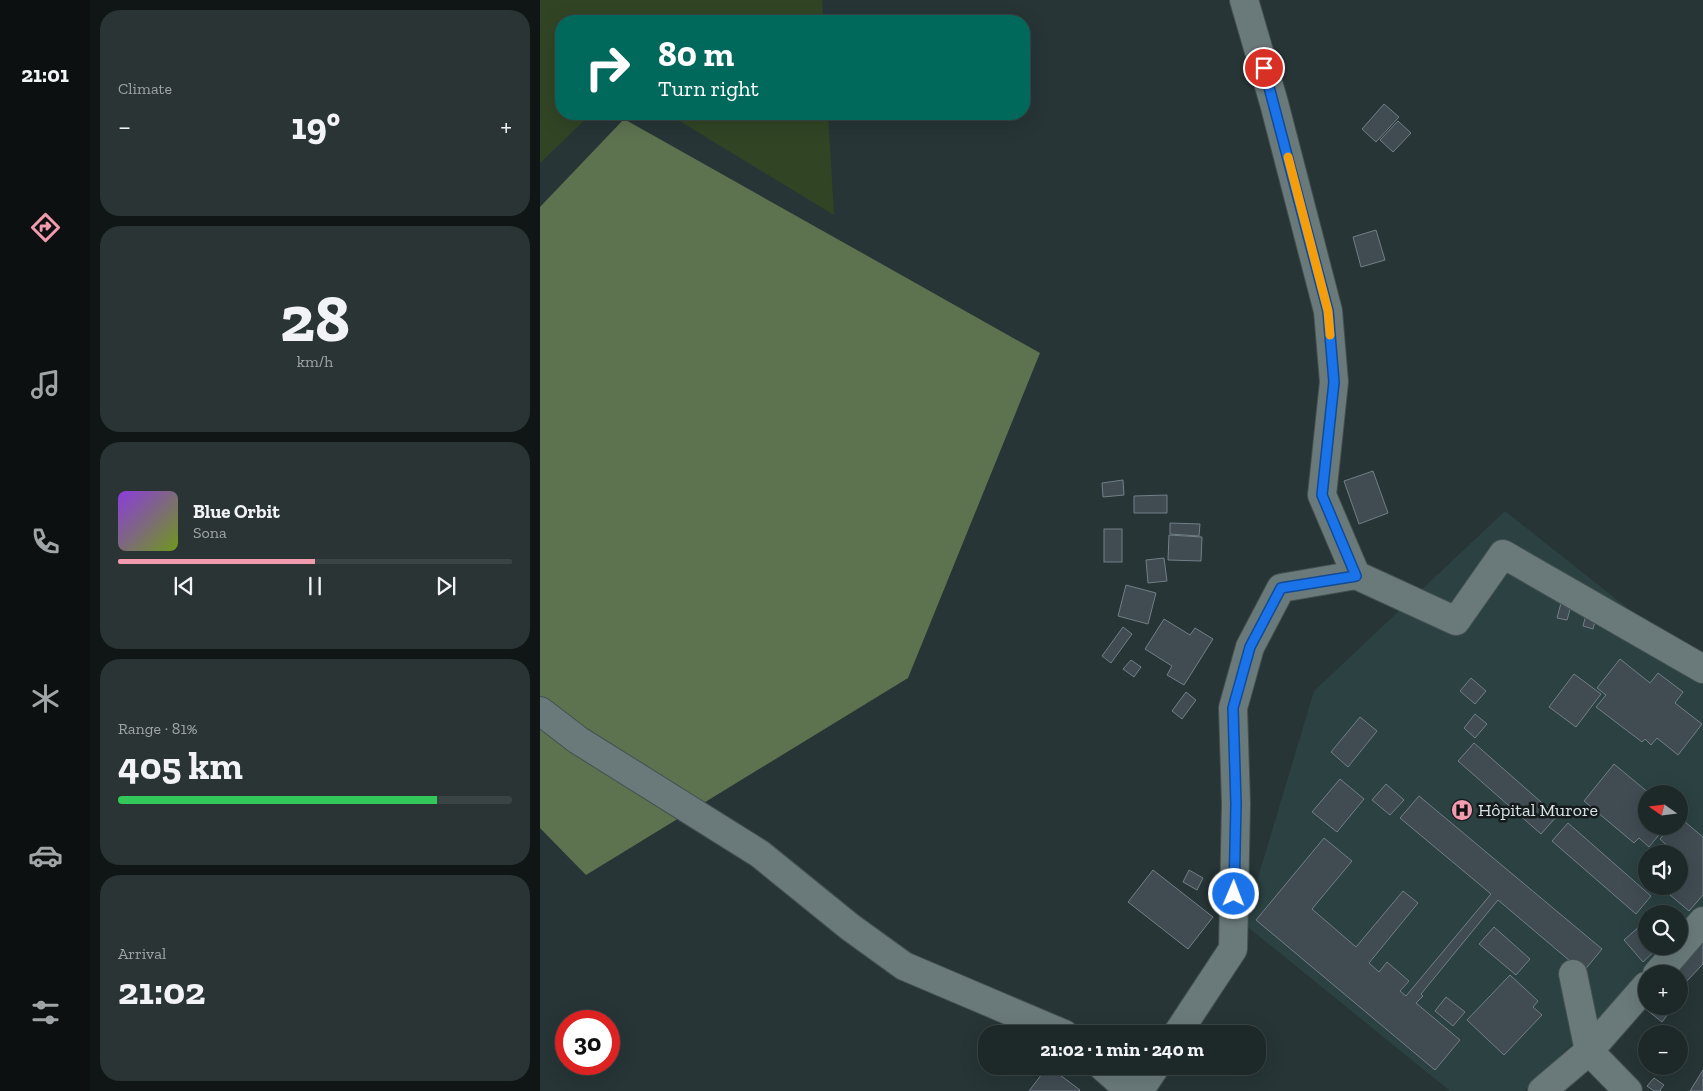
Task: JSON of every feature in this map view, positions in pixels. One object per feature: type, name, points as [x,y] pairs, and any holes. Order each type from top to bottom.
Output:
[{"type":"street","points":[[1244,0],[1274,103],[1328,311],[1334,382],[1322,495],[1356,576]]},
{"type":"street","points":[[1183,1025],[1233,949],[1236,804],[1233,708],[1250,647],[1281,588],[1356,576],[1456,621],[1503,554],[1703,668]]},
{"type":"street","points":[[540,711],[578,740],[760,854],[850,927],[904,966],[1043,1025]]},
{"type":"street","points":[[1665,965],[1703,921]]},
{"type":"street","points":[[1573,974],[1589,1052],[1628,1091]]},
{"type":"street","points":[[1542,1091],[1589,1052],[1638,995]]},
{"type":"street","points":[[1112,1075],[1130,1091]]},
{"type":"street","points":[[1140,1091],[1150,1075]]},
{"type":"shaded area","name":"Hôpital Murore","points":[[1505,511],[1703,668],[1703,907],[1688,924],[1688,905],[1638,905],[1638,955],[1660,955],[1651,965],[1638,965],[1638,979],[1524,1091],[1450,1091],[1244,924],[1314,691]]},
{"type":"green space","points":[[540,0],[822,0],[823,15],[555,15],[555,120],[585,120],[540,163]]},
{"type":"green space","points":[[623,120],[626,120],[1040,353],[908,678],[586,875],[540,828],[540,207]]},
{"type":"green space","points":[[678,120],[828,120],[834,215]]},
{"type":"building","points":[[1384,104],[1399,117],[1376,142],[1362,129]]},
{"type":"building","points":[[1398,121],[1411,133],[1393,152],[1380,140]]},
{"type":"building","points":[[1376,230],[1385,260],[1361,267],[1353,237]]},
{"type":"building","points":[[1373,471],[1388,513],[1359,524],[1344,481]]},
{"type":"building","points":[[1123,480],[1124,495],[1103,497],[1102,483]]},
{"type":"building","points":[[1167,495],[1167,513],[1134,513],[1134,496]]},
{"type":"building","points":[[1170,523],[1200,524],[1199,536],[1170,534]]},
{"type":"building","points":[[1104,529],[1122,529],[1122,562],[1104,562]]},
{"type":"building","points":[[1169,535],[1202,537],[1201,561],[1168,560]]},
{"type":"building","points":[[1164,558],[1167,581],[1148,583],[1146,560]]},
{"type":"building","points":[[1126,585],[1156,593],[1148,624],[1118,616]]},
{"type":"building","points":[[1561,603],[1571,606],[1567,620],[1557,618]]},
{"type":"building","points":[[1587,611],[1597,613],[1593,629],[1583,626]]},
{"type":"building","points":[[1164,619],[1190,635],[1195,628],[1213,639],[1184,685],[1167,675],[1172,666],[1145,649]]},
{"type":"building","points":[[1123,627],[1132,634],[1111,663],[1102,656]]},
{"type":"building","points":[[1620,659],[1650,683],[1658,673],[1683,692],[1675,703],[1702,724],[1678,755],[1657,738],[1651,745],[1645,739],[1642,742],[1596,707],[1606,695],[1597,688]]},
{"type":"building","points":[[1131,660],[1141,667],[1134,677],[1123,669]]},
{"type":"building","points":[[1574,674],[1601,694],[1576,727],[1549,707]]},
{"type":"building","points":[[1471,678],[1486,691],[1475,704],[1460,691]]},
{"type":"building","points":[[1186,692],[1196,700],[1182,719],[1172,711]]},
{"type":"building","points":[[1475,714],[1487,724],[1475,738],[1464,728]]},
{"type":"building","points":[[1360,717],[1377,731],[1348,767],[1331,752]]},
{"type":"building","points":[[1474,743],[1557,816],[1541,834],[1458,761]]},
{"type":"building","points":[[1614,764],[1639,785],[1638,835],[1659,835],[1651,845],[1647,845],[1639,838],[1634,843],[1584,801]]},
{"type":"building","points":[[1340,779],[1364,799],[1337,832],[1312,812]]},
{"type":"building","points":[[1386,784],[1404,800],[1390,815],[1372,800]]},
{"type":"building","points":[[1419,796],[1602,949],[1583,972],[1498,900],[1421,994],[1423,996],[1416,1003],[1460,1040],[1435,1070],[1256,920],[1324,838],[1352,861],[1312,909],[1356,947],[1403,891],[1418,903],[1369,963],[1379,972],[1387,962],[1409,981],[1400,991],[1406,996],[1491,894],[1400,818]]},
{"type":"building","points":[[1568,823],[1638,885],[1638,895],[1651,896],[1644,905],[1638,905],[1636,914],[1552,841]]},
{"type":"building","points":[[1688,824],[1703,837],[1703,895],[1689,911],[1688,905],[1682,905],[1670,895],[1688,895],[1688,845],[1666,845],[1660,839],[1663,835],[1688,835]]},
{"type":"building","points":[[1153,870],[1213,917],[1188,949],[1128,902]]},
{"type":"building","points":[[1189,870],[1203,878],[1197,890],[1183,882]]},
{"type":"building","points":[[1494,927],[1530,959],[1516,975],[1479,944]]},
{"type":"building","points":[[1638,928],[1638,955],[1650,955],[1643,962],[1624,940]]},
{"type":"building","points":[[1703,936],[1703,964],[1688,980],[1688,965],[1682,965]]},
{"type":"building","points":[[1510,975],[1538,1001],[1533,1007],[1542,1015],[1504,1055],[1467,1020]]},
{"type":"building","points":[[1446,997],[1465,1012],[1453,1026],[1435,1011]]},
{"type":"building","points":[[1653,1015],[1667,1015],[1662,1022]]},
{"type":"building","points":[[1703,1070],[1703,1091],[1690,1091]]},
{"type":"building","points":[[1041,1075],[1060,1075],[1080,1090],[1079,1091],[1029,1091]]},
{"type":"building","points":[[1654,1078],[1664,1085],[1661,1091],[1654,1091],[1647,1086]]},
{"type":"slow traffic","points":[[1288,157],[1328,311],[1330,335]]},
{"type":"place","name":"Hôpital Murore","points":[[1462,810]]},
{"type":"route","points":[[1234,894],[1236,804],[1233,708],[1250,647],[1281,588],[1356,576],[1322,495],[1334,382],[1328,311],[1264,68]]}]
